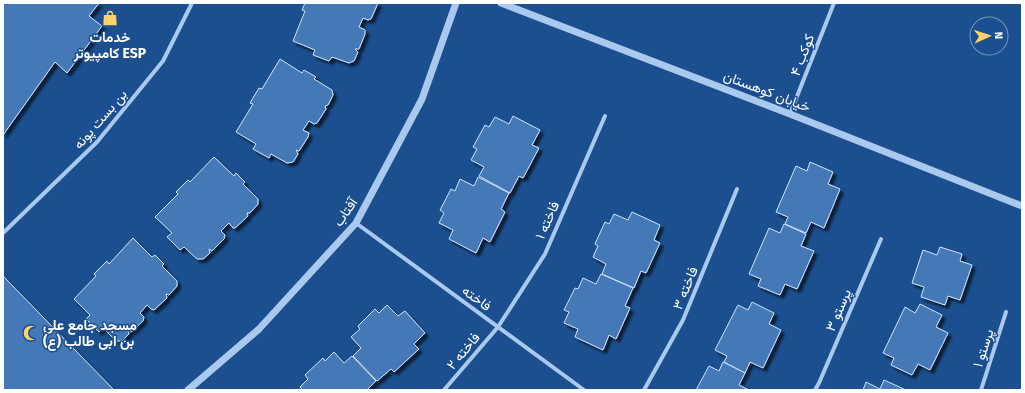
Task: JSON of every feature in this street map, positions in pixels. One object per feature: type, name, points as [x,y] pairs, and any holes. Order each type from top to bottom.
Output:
[{"type":"street","name":"بن بست پونه","points":[[3,233],[97,142],[163,61],[192,3]]},
{"type":"street","name":"آفتاب","points":[[188,390],[258,329],[356,223],[422,99],[456,3]]},
{"type":"street","name":"خیابان کوهستان","points":[[501,3],[790,114],[1022,206]]},
{"type":"street","name":"کوکب ۴","points":[[790,114],[834,3]]},
{"type":"street","name":"فاخته ۱","points":[[498,327],[545,254],[605,116]]},
{"type":"street","name":"فاخته ۳","points":[[644,390],[683,320],[737,189]]},
{"type":"street","name":"فاخته","points":[[356,223],[584,390]]},
{"type":"street","name":"پرستو ۳","points":[[815,390],[880,239]]},
{"type":"street","name":"پرستو ۱","points":[[981,390],[1006,312]]},
{"type":"street","name":"فاخته ۲","points":[[444,390],[498,327]]},
{"type":"building","points":[[3,3],[99,3],[89,16],[102,26],[67,73],[55,62],[3,135]]},
{"type":"building","points":[[305,3],[378,3],[371,19],[368,20],[363,18],[359,27],[365,30],[365,34],[359,49],[355,49],[358,52],[354,61],[349,63],[332,57],[329,61],[313,55],[315,50],[293,41],[305,11],[302,10]]},
{"type":"building","points":[[280,59],[302,73],[304,70],[316,77],[314,79],[332,90],[333,95],[328,105],[325,106],[326,109],[317,123],[314,124],[309,121],[303,130],[309,133],[308,137],[299,151],[296,150],[298,154],[293,162],[287,163],[271,154],[269,158],[253,149],[256,144],[236,132],[253,104],[250,103],[259,88],[262,89]]},
{"type":"building","points":[[513,116],[540,130],[532,145],[539,148],[523,178],[519,176],[510,193],[479,176],[484,167],[471,160],[477,149],[473,147],[485,125],[489,127],[495,117],[509,124]]},
{"type":"building","points":[[214,157],[234,176],[236,173],[245,182],[243,184],[258,199],[258,204],[250,213],[247,213],[248,216],[235,228],[233,228],[229,223],[221,231],[225,235],[224,239],[212,251],[209,249],[210,253],[203,259],[197,259],[184,247],[180,250],[167,237],[172,233],[155,217],[178,194],[176,192],[188,180],[190,182]]},
{"type":"building","points":[[810,162],[833,172],[828,184],[840,189],[824,228],[811,222],[806,233],[785,224],[788,217],[776,212],[796,166],[807,171]]},
{"type":"building","points":[[478,177],[509,193],[501,209],[505,212],[490,242],[483,238],[476,253],[449,239],[453,230],[439,223],[444,213],[440,210],[451,189],[455,191],[460,179],[474,186]]},
{"type":"building","points":[[632,212],[660,225],[654,240],[660,243],[646,273],[641,271],[634,288],[602,274],[606,264],[593,257],[598,246],[595,244],[605,222],[609,224],[614,214],[628,220]]},
{"type":"building","points":[[784,224],[806,234],[801,246],[814,251],[797,289],[785,284],[780,295],[758,286],[761,279],[749,274],[769,228],[780,233]]},
{"type":"building","points":[[133,238],[152,257],[155,255],[164,264],[162,266],[177,281],[177,286],[169,295],[166,294],[167,298],[154,310],[147,305],[140,313],[144,317],[143,321],[131,332],[128,331],[129,334],[122,341],[116,341],[103,328],[99,332],[86,319],[90,315],[74,299],[96,276],[94,274],[107,261],[109,264]]},
{"type":"building","points":[[940,247],[962,254],[960,261],[972,265],[960,300],[948,296],[945,305],[921,297],[924,287],[912,283],[923,250],[937,255]]},
{"type":"building","points":[[601,274],[633,288],[625,306],[630,308],[616,339],[609,335],[603,350],[575,337],[578,329],[564,323],[569,312],[564,310],[575,288],[578,289],[583,278],[596,284]]},
{"type":"building","name":"مسجد جامع علی بن ابی طالب (ع)","points":[[3,276],[114,390],[3,390]]},
{"type":"building","points":[[752,302],[774,313],[769,324],[781,330],[763,368],[750,362],[745,373],[724,362],[727,356],[715,350],[738,305],[748,310]]},
{"type":"building","points":[[920,304],[942,315],[936,327],[948,333],[930,370],[918,364],[912,375],[891,365],[894,358],[883,353],[905,307],[915,313]]},
{"type":"building","points":[[387,305],[398,316],[405,311],[425,333],[414,344],[419,349],[394,372],[391,369],[377,381],[353,356],[361,348],[351,337],[360,329],[358,326],[375,309],[379,313]]},
{"type":"building","points":[[334,352],[344,363],[352,356],[376,381],[367,390],[303,390],[300,387],[308,379],[305,375],[323,358],[325,361]]},
{"type":"building","points":[[723,362],[745,373],[739,385],[749,390],[696,390],[709,366],[719,371]]},
{"type":"building","points":[[884,380],[906,390],[863,390],[866,382],[880,389]]},
{"type":"place","name":"خدمات کامپیوتر ESP","points":[[110,18]]},
{"type":"place","name":"مسجد جامع علی بن ابی طالب (ع)","points":[[31,333]]}]
